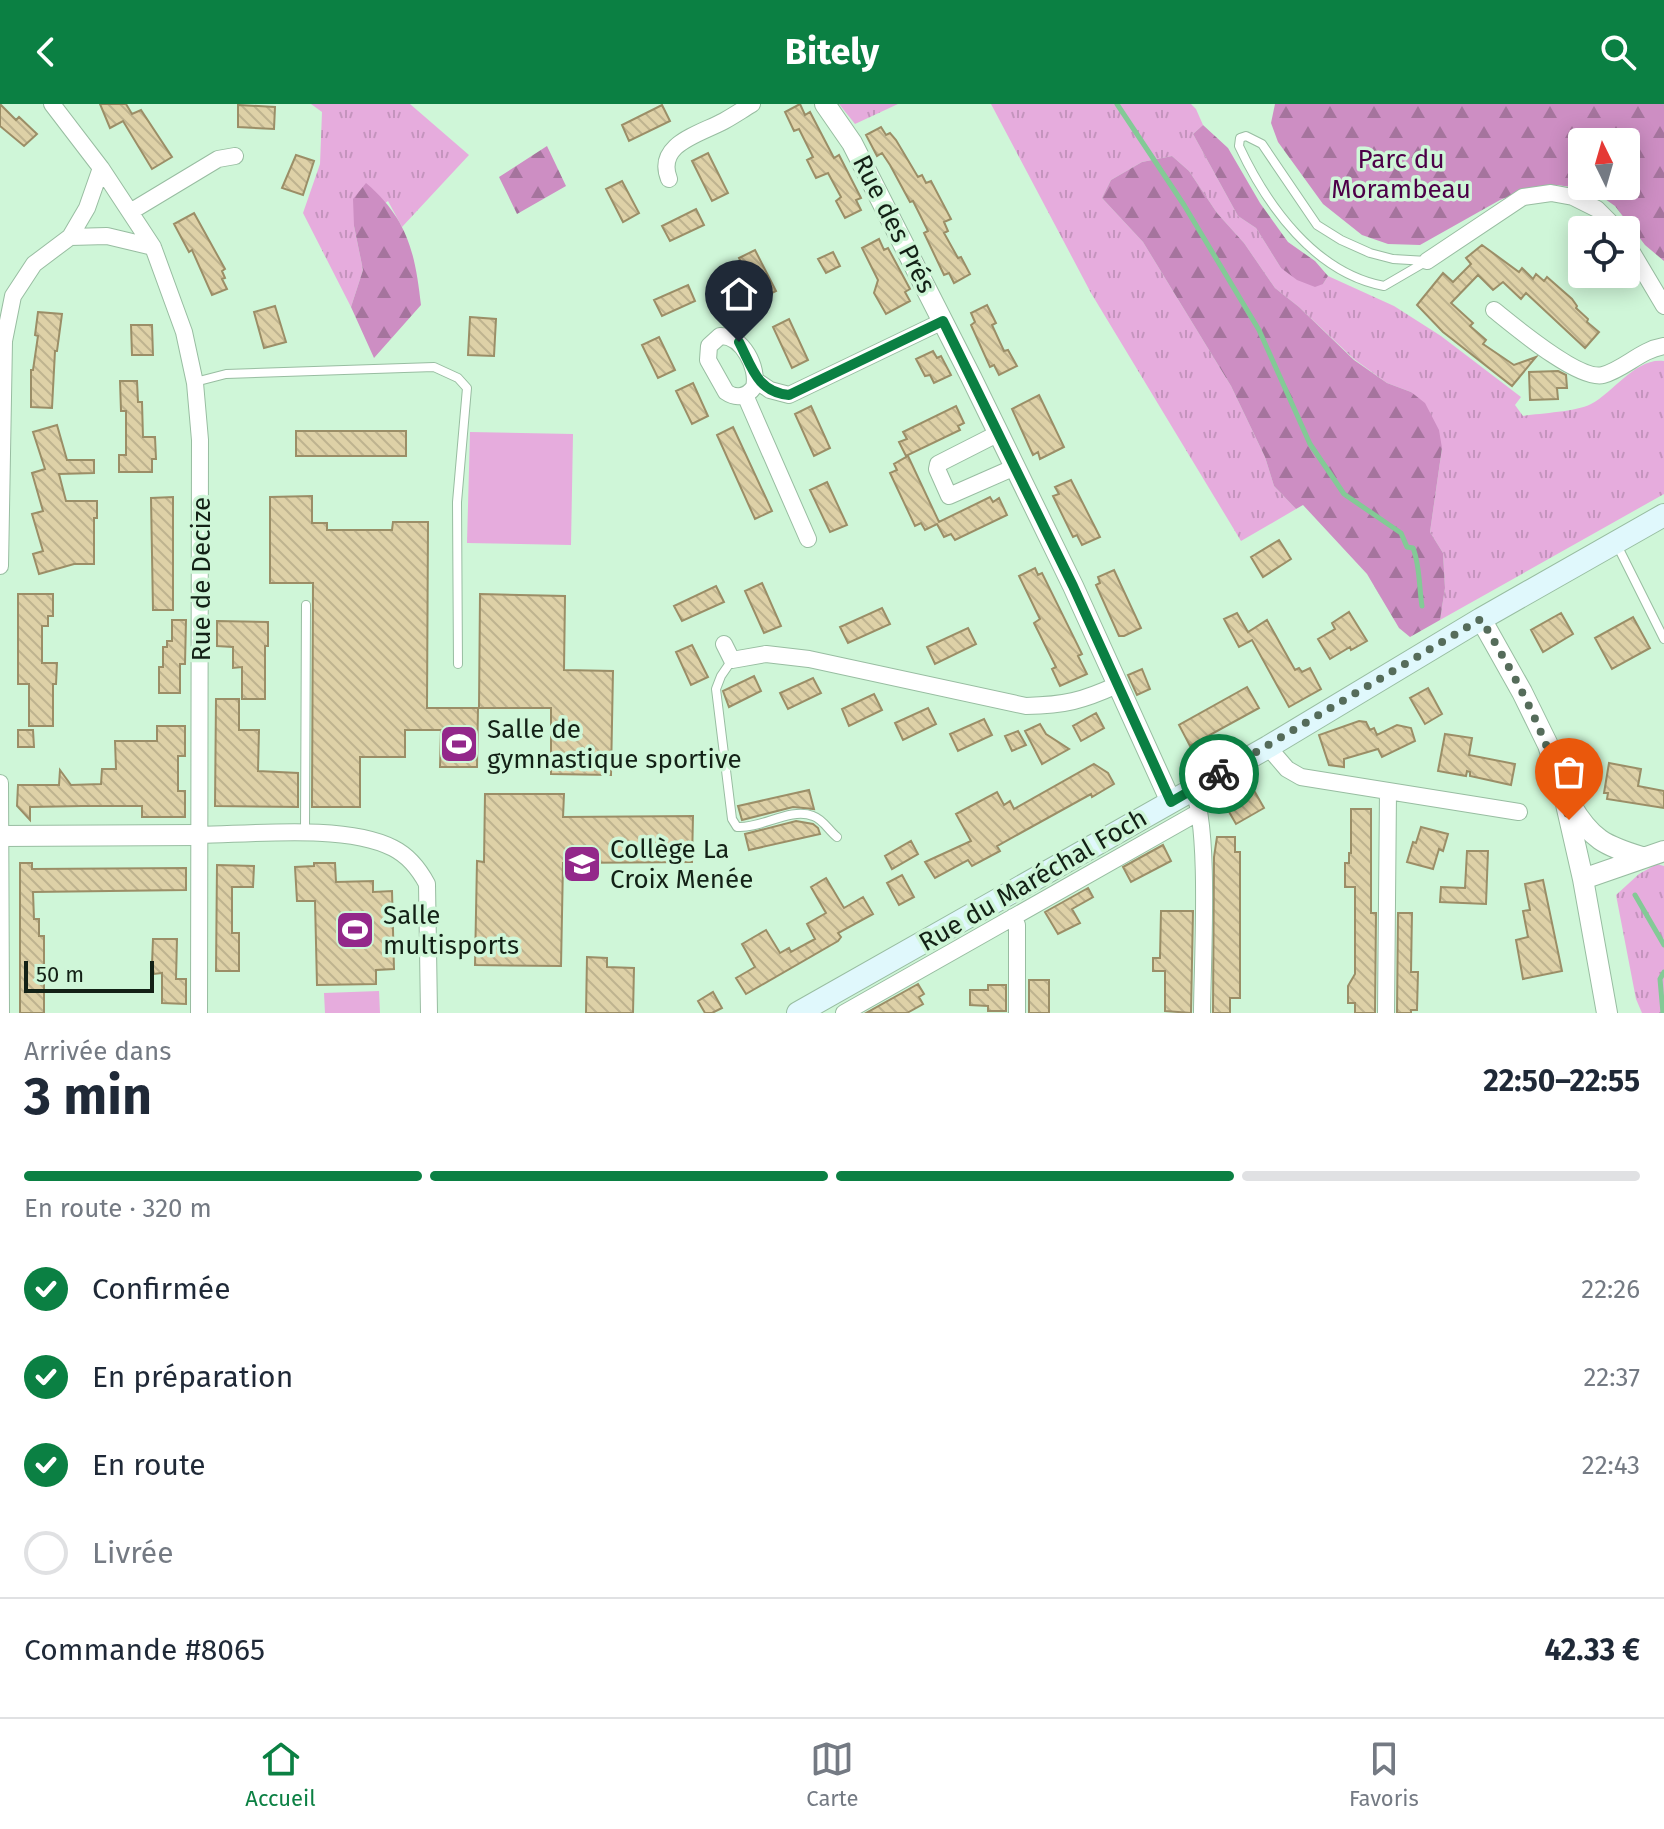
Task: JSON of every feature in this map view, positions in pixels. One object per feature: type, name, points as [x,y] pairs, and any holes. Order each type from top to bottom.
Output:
[{"type":"main road","name":"Rue du Maréchal Foch","points":[[798,1013],[1268,747],[1481,619],[1664,515]]},
{"type":"street","points":[[669,179],[666,161],[675,146],[752,104]]},
{"type":"street","name":"Rue des Prés","points":[[825,104],[852,143],[999,433],[1073,586],[1171,802]]},
{"type":"street","name":"Rue de Decize","points":[[59,108],[153,247],[184,332],[195,383],[200,455],[199,1013]]},
{"type":"street","points":[[130,212],[218,159],[235,156]]},
{"type":"street","points":[[0,566],[2,340],[13,296],[34,264],[70,237],[87,208],[101,168]]},
{"type":"street","points":[[1427,261],[1523,197],[1551,193],[1573,197],[1604,216]]},
{"type":"street","points":[[70,237],[107,236],[153,247]]},
{"type":"street","points":[[1640,266],[1664,306]]},
{"type":"street","points":[[1494,310],[1542,348],[1585,373],[1600,376],[1652,348],[1664,346]]},
{"type":"street","points":[[755,380],[778,394],[789,395],[943,321]]},
{"type":"street","points":[[728,336],[739,342],[755,380],[754,387],[745,395],[731,396],[721,386],[707,353],[713,340],[728,336]]},
{"type":"street","points":[[745,395],[808,539]]},
{"type":"street","points":[[999,433],[938,464],[937,469],[949,496],[1015,467]]},
{"type":"street","points":[[1481,619],[1548,745],[1563,791],[1583,879],[1607,1013]]},
{"type":"street","points":[[724,644],[732,660],[766,654],[809,659],[1026,706],[1081,701],[1117,685]]},
{"type":"street","points":[[1268,747],[1287,769],[1301,777],[1519,812]]},
{"type":"street","points":[[0,783],[1,1013]]},
{"type":"street","points":[[1192,789],[1197,797],[1202,831],[1202,1013]]},
{"type":"street","points":[[1386,1013],[1388,791]]},
{"type":"street","points":[[1563,791],[1583,826],[1600,842],[1642,857]]},
{"type":"street","points":[[844,1013],[1199,812]]},
{"type":"street","points":[[1,836],[305,833],[363,837],[394,848],[417,866],[427,884],[429,1013]]},
{"type":"street","points":[[1583,879],[1664,851]]},
{"type":"street","points":[[1013,917],[1017,925],[1017,1013]]},
{"type":"lane","points":[[1246,136],[1262,144],[1317,225],[1370,253],[1393,259],[1427,261],[1384,286],[1363,282],[1335,265],[1292,232],[1279,216],[1246,161],[1239,146],[1240,138],[1246,136]]},
{"type":"lane","points":[[195,383],[226,374],[434,367],[458,378],[467,388],[457,502],[458,664]]},
{"type":"lane","points":[[1607,547],[1664,639]]},
{"type":"lane","points":[[305,833],[306,605]]},
{"type":"lane","points":[[732,660],[716,689],[732,819],[737,827],[748,828],[799,814],[812,815],[837,837]]},
{"type":"green space","points":[[311,104],[410,104],[469,155],[402,227],[388,201],[354,226],[363,270],[351,307],[303,213],[320,164],[322,112]]},
{"type":"green space","points":[[839,104],[898,104],[855,124]]},
{"type":"green space","points":[[991,104],[1191,104],[1203,125],[1193,134],[1238,216],[1256,228],[1281,268],[1323,284],[1328,276],[1394,306],[1441,336],[1521,397],[1515,405],[1523,416],[1584,407],[1600,399],[1644,364],[1664,361],[1664,494],[1440,620],[1445,588],[1443,553],[1430,532],[1442,448],[1411,392],[1387,383],[1354,359],[1275,288],[1189,171],[1172,156],[1142,162],[1111,180],[1102,198],[1143,242],[1231,386],[1265,457],[1274,486],[1296,509],[1241,541],[1091,293]]},
{"type":"green space","name":"Parc du Morambeau","points":[[1275,104],[1664,104],[1664,261],[1640,238],[1640,216],[1623,216],[1606,200],[1640,200],[1640,128],[1568,128],[1568,187],[1557,185],[1523,191],[1500,200],[1420,245],[1388,244],[1362,235],[1323,204],[1278,142],[1271,123]]},
{"type":"green space","points":[[1203,125],[1228,148],[1260,203],[1288,242],[1315,261],[1328,276],[1323,284],[1315,287],[1297,280],[1281,268],[1256,228],[1238,216],[1193,134]]},
{"type":"green space","points":[[547,146],[566,186],[517,214],[499,177]]},
{"type":"green space","points":[[1172,156],[1189,171],[1275,288],[1354,360],[1387,383],[1411,392],[1425,403],[1439,430],[1442,448],[1430,532],[1443,553],[1445,588],[1440,620],[1410,637],[1399,628],[1367,574],[1303,505],[1296,509],[1274,486],[1265,457],[1231,386],[1143,242],[1102,198],[1111,180],[1142,162]]},
{"type":"green space","points":[[366,183],[391,210],[407,238],[416,269],[421,305],[374,358],[351,307],[363,270],[354,226],[353,199]]},
{"type":"green space","points":[[470,432],[573,434],[571,545],[467,543]]},
{"type":"green space","points":[[1657,864],[1664,866],[1664,1013],[1642,1013],[1636,999],[1616,895],[1639,874]]},
{"type":"green space","points":[[379,991],[380,1013],[325,1013],[324,993]]},
{"type":"building","points":[[0,104],[37,134],[24,146],[0,126]]},
{"type":"building","points":[[100,104],[126,104],[132,114],[141,110],[172,157],[152,169],[123,121],[110,128]]},
{"type":"building","points":[[800,104],[805,115],[810,112],[834,158],[839,155],[861,198],[856,200],[861,210],[845,218],[836,201],[841,197],[828,173],[816,178],[807,160],[813,157],[799,129],[794,131],[785,112]]},
{"type":"building","points":[[238,105],[275,107],[274,129],[238,127]]},
{"type":"building","points":[[662,105],[670,121],[629,141],[622,125]]},
{"type":"building","points":[[881,127],[886,135],[890,133],[896,140],[918,177],[922,175],[926,183],[931,181],[951,219],[944,222],[948,231],[944,233],[970,274],[954,283],[949,273],[944,275],[913,201],[910,202],[882,153],[877,156],[866,135]]},
{"type":"building","points":[[708,153],[728,193],[712,201],[692,161]]},
{"type":"building","points":[[296,155],[314,161],[303,195],[282,188]]},
{"type":"building","points":[[622,181],[639,213],[623,222],[606,189]]},
{"type":"building","points":[[696,209],[704,225],[670,241],[662,226]]},
{"type":"building","points":[[194,213],[225,269],[222,271],[225,278],[222,279],[227,289],[212,295],[192,250],[189,252],[174,224]]},
{"type":"building","points":[[879,239],[884,250],[888,248],[910,289],[905,292],[910,301],[886,314],[874,293],[878,280],[862,248]]},
{"type":"building","points":[[1482,245],[1519,272],[1522,268],[1533,279],[1536,274],[1544,281],[1547,277],[1572,299],[1576,308],[1588,319],[1587,322],[1599,332],[1585,348],[1526,293],[1521,299],[1503,282],[1493,290],[1478,275],[1451,303],[1473,323],[1470,326],[1486,340],[1483,344],[1514,365],[1536,357],[1512,386],[1443,332],[1417,305],[1443,273],[1453,282],[1471,264],[1466,258]]},
{"type":"building","points":[[755,250],[776,291],[759,299],[739,258]]},
{"type":"building","points":[[833,252],[840,266],[826,273],[818,259]]},
{"type":"building","points":[[688,285],[695,301],[662,316],[654,300]]},
{"type":"building","points":[[987,305],[1004,351],[1008,350],[1017,366],[999,375],[994,365],[990,367],[971,325],[975,322],[971,313]]},
{"type":"building","points":[[275,306],[286,342],[264,348],[254,312]]},
{"type":"building","points":[[38,312],[62,314],[55,351],[52,408],[31,407],[31,370],[38,336],[35,335]]},
{"type":"building","points":[[470,317],[496,319],[494,356],[468,355]]},
{"type":"building","points":[[789,319],[808,360],[792,368],[773,327]]},
{"type":"building","points":[[131,325],[152,325],[153,355],[132,355]]},
{"type":"building","points":[[659,337],[675,370],[658,378],[642,345]]},
{"type":"building","points":[[933,351],[937,358],[941,356],[951,375],[934,383],[930,375],[925,376],[916,359]]},
{"type":"building","points":[[1558,371],[1566,375],[1567,388],[1557,388],[1558,399],[1530,400],[1529,372]]},
{"type":"building","points":[[120,381],[137,381],[138,402],[142,402],[143,437],[155,437],[156,459],[152,459],[152,472],[119,472],[119,455],[126,455],[126,411],[121,411]]},
{"type":"building","points":[[693,383],[708,416],[692,424],[676,391]]},
{"type":"building","points":[[1039,395],[1064,447],[1040,459],[1038,452],[1033,455],[1012,409]]},
{"type":"building","points":[[811,406],[830,448],[814,456],[795,414]]},
{"type":"building","points":[[956,406],[964,423],[958,426],[960,430],[906,456],[899,442],[907,439],[903,432]]},
{"type":"building","points":[[57,425],[67,460],[94,460],[94,473],[59,474],[66,501],[97,501],[94,564],[74,564],[39,574],[33,554],[43,551],[32,514],[43,511],[32,473],[45,469],[33,432]]},
{"type":"building","points":[[733,427],[772,511],[755,519],[717,435]]},
{"type":"building","points":[[296,431],[406,431],[406,456],[296,456]]},
{"type":"building","points":[[908,456],[939,522],[990,497],[993,502],[999,498],[1007,515],[955,540],[951,534],[944,537],[937,524],[925,530],[921,523],[915,526],[890,473],[897,470],[894,464]]},
{"type":"building","points":[[1071,480],[1100,537],[1082,545],[1077,535],[1073,537],[1053,496],[1059,494],[1055,487]]},
{"type":"building","points":[[827,482],[847,525],[830,532],[810,490]]},
{"type":"building","points":[[312,496],[312,523],[327,523],[327,530],[392,530],[393,522],[428,522],[427,708],[478,708],[477,767],[440,767],[441,730],[405,730],[405,757],[360,757],[360,807],[312,807],[313,583],[270,583],[270,497]]},
{"type":"building","points":[[173,497],[173,610],[153,610],[151,498]]},
{"type":"building","points":[[1279,540],[1291,559],[1263,577],[1251,557]]},
{"type":"building","points":[[1035,568],[1038,575],[1042,573],[1082,654],[1078,656],[1087,674],[1060,686],[1052,669],[1056,667],[1034,623],[1040,619],[1019,576]]},
{"type":"building","points":[[1114,570],[1141,628],[1124,636],[1119,636],[1096,585],[1100,583],[1098,577]]},
{"type":"building","points":[[762,583],[781,626],[764,633],[745,591]]},
{"type":"building","points":[[716,586],[724,602],[682,621],[674,606]]},
{"type":"building","points":[[18,594],[53,594],[53,616],[48,616],[48,626],[42,626],[42,663],[57,663],[56,684],[53,684],[53,726],[29,726],[29,684],[18,684]]},
{"type":"building","points":[[480,594],[565,596],[564,670],[613,671],[611,775],[551,774],[551,708],[479,708]]},
{"type":"building","points":[[882,608],[890,624],[848,643],[840,627]]},
{"type":"building","points":[[1349,612],[1367,641],[1330,659],[1318,639],[1335,629],[1332,623]]},
{"type":"building","points":[[1237,613],[1248,632],[1267,620],[1295,670],[1299,668],[1302,672],[1310,668],[1321,689],[1289,707],[1252,640],[1239,647],[1224,619]]},
{"type":"building","points":[[1561,613],[1573,634],[1543,652],[1531,630]]},
{"type":"building","points":[[1633,617],[1650,648],[1612,669],[1595,638]]},
{"type":"building","points":[[172,620],[186,620],[185,664],[180,664],[180,693],[159,693],[159,667],[163,667],[163,647],[167,647],[167,641],[172,641]]},
{"type":"building","points":[[217,621],[268,622],[265,699],[242,699],[242,667],[233,668],[233,647],[217,646]]},
{"type":"building","points":[[968,628],[976,644],[935,664],[927,647]]},
{"type":"building","points":[[692,645],[708,677],[691,685],[676,652]]},
{"type":"building","points":[[1142,669],[1150,689],[1137,695],[1128,675]]},
{"type":"building","points":[[754,676],[761,691],[729,707],[723,691]]},
{"type":"building","points":[[813,678],[821,693],[788,709],[780,693]]},
{"type":"building","points":[[1247,687],[1259,708],[1190,746],[1179,725]]},
{"type":"building","points":[[1428,688],[1442,714],[1425,724],[1410,698]]},
{"type":"building","points":[[874,694],[882,710],[849,726],[842,709]]},
{"type":"building","points":[[216,699],[239,699],[239,730],[259,730],[258,771],[298,773],[298,807],[215,806]]},
{"type":"building","points":[[928,708],[936,724],[903,740],[895,723]]},
{"type":"building","points":[[1096,713],[1104,728],[1081,741],[1073,726]]},
{"type":"building","points":[[984,719],[992,735],[958,751],[950,734]]},
{"type":"building","points":[[1359,721],[1366,722],[1370,730],[1374,728],[1377,735],[1397,725],[1411,728],[1415,741],[1382,757],[1378,749],[1344,759],[1344,767],[1329,765],[1319,735]]},
{"type":"building","points":[[1040,724],[1046,734],[1069,749],[1042,764],[1025,731]]},
{"type":"building","points":[[157,726],[185,726],[185,756],[178,756],[178,791],[185,791],[185,817],[142,817],[142,806],[30,807],[30,820],[17,806],[18,785],[59,785],[60,770],[71,785],[101,784],[102,769],[116,769],[115,741],[157,741]]},
{"type":"building","points":[[18,730],[33,730],[34,747],[18,747]]},
{"type":"building","points":[[1018,731],[1026,745],[1012,751],[1005,736]]},
{"type":"building","points":[[1445,734],[1472,738],[1469,755],[1515,764],[1511,785],[1470,776],[1467,771],[1466,776],[1438,771]]},
{"type":"building","points":[[1609,763],[1641,769],[1638,786],[1664,791],[1664,808],[1607,799],[1608,793],[1604,793]]},
{"type":"building","points":[[1094,764],[1108,773],[1114,784],[997,846],[1000,851],[972,866],[968,860],[935,878],[925,862],[971,841],[956,814],[997,792],[1004,805],[1010,801],[1014,809]]},
{"type":"building","points":[[1252,787],[1264,808],[1236,824],[1224,803]]},
{"type":"building","points":[[809,790],[814,809],[793,807],[742,820],[738,806]]},
{"type":"building","points":[[485,794],[564,794],[563,817],[693,816],[692,862],[563,863],[561,966],[475,965],[477,861],[484,862]]},
{"type":"building","points":[[1351,809],[1371,809],[1371,913],[1376,913],[1375,1013],[1355,1013],[1355,1003],[1348,1003],[1348,986],[1355,974],[1355,887],[1345,887],[1345,863],[1349,863],[1351,853]]},
{"type":"building","points":[[796,821],[813,824],[820,834],[749,850],[745,834]]},
{"type":"building","points":[[1421,827],[1448,834],[1433,869],[1407,862]]},
{"type":"building","points":[[1217,837],[1235,837],[1235,852],[1240,852],[1240,998],[1230,998],[1230,1013],[1213,1013],[1214,857]]},
{"type":"building","points":[[911,841],[918,854],[892,869],[885,856]]},
{"type":"building","points":[[1163,845],[1171,861],[1131,882],[1123,867]]},
{"type":"building","points":[[1467,851],[1488,851],[1486,904],[1440,902],[1441,887],[1465,888]]},
{"type":"building","points":[[20,863],[32,863],[32,869],[186,868],[186,890],[33,892],[34,919],[39,919],[39,936],[44,936],[44,1013],[20,1013]]},
{"type":"building","name":"Salle multisports","points":[[314,863],[335,863],[336,882],[373,881],[373,892],[392,891],[394,969],[376,970],[376,984],[317,985],[315,901],[297,901],[295,867],[314,866]]},
{"type":"building","points":[[217,865],[254,866],[253,887],[232,887],[232,933],[239,933],[239,971],[216,971]]},
{"type":"building","points":[[902,875],[914,897],[899,905],[887,883]]},
{"type":"building","points":[[826,878],[844,908],[863,897],[873,914],[838,933],[841,937],[838,941],[746,994],[736,978],[755,967],[742,944],[766,930],[780,953],[789,948],[791,952],[815,939],[807,924],[826,913],[811,887]]},
{"type":"building","points":[[1543,880],[1562,971],[1523,979],[1516,940],[1528,937],[1523,911],[1530,910],[1525,884]]},
{"type":"building","points":[[1088,888],[1093,897],[1072,909],[1080,923],[1058,934],[1045,912]]},
{"type":"building","points":[[1161,911],[1193,911],[1191,1013],[1165,1011],[1165,971],[1153,971],[1153,958],[1160,958]]},
{"type":"building","points":[[1398,913],[1412,913],[1411,972],[1418,972],[1417,1010],[1411,1010],[1411,1013],[1397,1013]]},
{"type":"building","points":[[153,939],[177,939],[176,979],[186,979],[186,1004],[162,1003],[162,973],[154,974],[152,965]]},
{"type":"building","points":[[587,957],[607,958],[607,967],[634,968],[633,1013],[586,1013]]},
{"type":"building","points":[[1029,980],[1049,980],[1049,1013],[1029,1013]]},
{"type":"building","points":[[918,984],[924,994],[919,997],[923,1004],[907,1013],[866,1013]]},
{"type":"building","points":[[988,985],[1006,985],[1006,1011],[988,1011],[988,1006],[970,1005],[970,990],[988,990]]},
{"type":"building","points":[[713,992],[722,1008],[705,1013],[698,1001]]},
{"type":"waterway","points":[[1117,104],[1184,205],[1259,330],[1310,444],[1344,494],[1401,533],[1407,547],[1413,548],[1422,606]]},
{"type":"waterway","points":[[1635,895],[1664,945]]},
{"type":"waterway","points":[[1663,1013],[1660,979],[1664,972]]},
{"type":"way so far","points":[[1219,774],[1481,619],[1548,745],[1569,820]]},
{"type":"place","name":"Salle de gymnastique sportive","points":[[459,744]]},
{"type":"place","name":"Collège La Croix Menée","points":[[582,864]]},
{"type":"place","name":"Salle multisports","points":[[355,930]]},
{"type":"route","points":[[739,342],[755,380],[778,394],[789,395],[943,321],[1073,586],[1171,802],[1219,774]]}]
